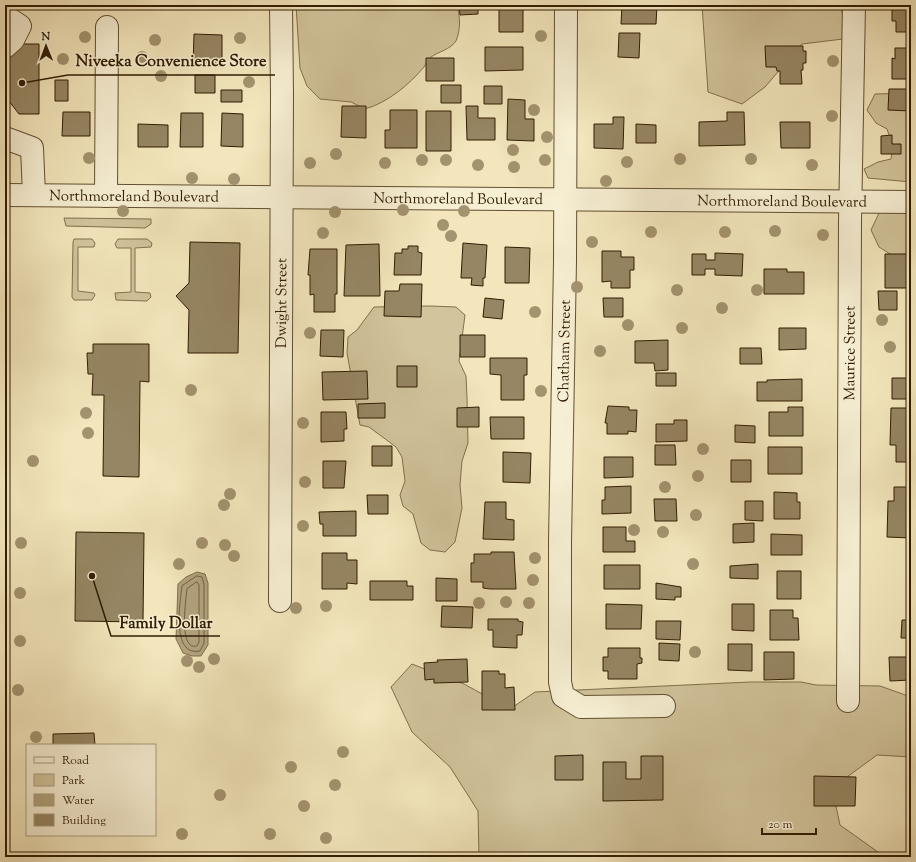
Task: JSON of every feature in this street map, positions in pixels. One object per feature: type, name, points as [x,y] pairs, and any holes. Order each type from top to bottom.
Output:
[{"type":"street","name":"Dwight Street","points":[[280,601],[281,5]]},
{"type":"street","name":"Chatham Street","points":[[566,5],[564,375],[560,542],[560,682],[563,696],[581,707],[664,706]]},
{"type":"street","name":"Maurice Street","points":[[848,701],[850,201],[854,5]]},
{"type":"street","points":[[5,16],[20,26],[13,40],[5,47]]},
{"type":"street","points":[[106,196],[107,28]]},
{"type":"street","points":[[5,138],[32,148],[34,196]]},
{"type":"street","name":"Northmoreland Boulevard","points":[[5,195],[911,202]]},
{"type":"green space","points":[[296,5],[457,5],[459,32],[454,44],[430,58],[424,67],[405,87],[389,98],[365,109],[351,102],[320,99],[307,86],[300,68]]},
{"type":"green space","points":[[702,5],[841,5],[843,18],[843,39],[802,44],[765,87],[742,104],[708,92]]},
{"type":"green space","points":[[911,93],[911,182],[868,178],[864,169],[878,162],[891,159],[893,146],[887,129],[876,123],[867,110],[875,94]]},
{"type":"green space","points":[[911,209],[911,267],[879,247],[871,230],[880,211]]},
{"type":"green space","points":[[64,218],[151,219],[151,224],[145,228],[66,226]]},
{"type":"green space","points":[[74,239],[92,239],[95,243],[94,247],[78,247],[78,291],[94,293],[95,295],[92,300],[74,300],[72,297]]},
{"type":"green space","points":[[118,239],[147,239],[152,243],[151,247],[135,248],[135,292],[150,293],[151,297],[147,301],[116,300],[115,293],[131,292],[131,248],[117,248],[115,244]]},
{"type":"green space","points":[[374,307],[456,307],[465,315],[459,361],[466,376],[468,443],[462,461],[460,485],[462,508],[455,542],[445,552],[430,550],[421,543],[413,514],[403,506],[400,495],[405,481],[402,457],[396,447],[369,427],[360,425],[347,353],[348,337],[357,330]]},
{"type":"green space","points":[[412,664],[464,684],[510,709],[535,692],[750,682],[801,682],[816,685],[880,686],[911,697],[911,757],[877,755],[832,788],[840,825],[885,857],[479,857],[478,811],[450,767],[412,732],[391,687]]},
{"type":"water","points":[[197,572],[205,574],[208,583],[208,645],[201,656],[192,656],[183,653],[176,639],[178,584],[186,577]]},
{"type":"building","points":[[56,5],[99,5],[99,8],[56,7]]},
{"type":"building","points":[[459,5],[478,5],[478,14],[460,15]]},
{"type":"building","points":[[499,5],[523,5],[523,32],[499,32]]},
{"type":"building","points":[[622,5],[657,5],[656,24],[621,24]]},
{"type":"building","points":[[754,5],[783,5],[783,9],[754,9]]},
{"type":"building","points":[[892,5],[911,5],[911,32],[896,32],[896,21],[892,21]]},
{"type":"building","points":[[619,33],[640,33],[639,58],[618,57]]},
{"type":"building","points":[[194,34],[222,35],[222,66],[193,65]]},
{"type":"building","points":[[20,44],[39,44],[39,114],[19,114],[5,96],[5,56]]},
{"type":"building","points":[[765,46],[803,46],[803,51],[806,51],[806,63],[803,63],[803,70],[801,70],[802,84],[780,84],[780,71],[777,71],[776,67],[766,67]]},
{"type":"building","points":[[485,47],[523,47],[523,70],[485,71]]},
{"type":"building","points":[[895,48],[911,48],[911,79],[892,79],[892,58],[895,59]]},
{"type":"building","points":[[426,58],[454,58],[454,81],[426,81]]},
{"type":"building","points":[[195,75],[215,75],[215,93],[195,93]]},
{"type":"building","points":[[55,80],[68,80],[68,101],[55,101]]},
{"type":"building","points":[[441,85],[461,85],[461,103],[441,103]]},
{"type":"building","points":[[484,86],[502,86],[502,104],[484,104]]},
{"type":"building","points":[[889,89],[911,89],[911,111],[888,110]]},
{"type":"building","points":[[221,90],[242,90],[242,102],[221,102]]},
{"type":"building","points":[[508,99],[525,100],[525,119],[534,119],[534,141],[507,140]]},
{"type":"building","points":[[342,106],[366,106],[366,138],[341,137]]},
{"type":"building","points":[[466,106],[478,106],[478,118],[495,118],[495,140],[467,140]]},
{"type":"building","points":[[390,110],[417,110],[417,148],[385,148],[385,130],[390,130]]},
{"type":"building","points":[[426,111],[451,111],[451,151],[426,151]]},
{"type":"building","points":[[63,112],[90,112],[90,136],[62,136]]},
{"type":"building","points":[[727,112],[744,112],[745,145],[699,146],[699,122],[727,121]]},
{"type":"building","points":[[181,113],[203,113],[203,147],[180,147]]},
{"type":"building","points":[[222,113],[243,114],[243,147],[221,146]]},
{"type":"building","points":[[613,117],[624,117],[623,149],[594,148],[594,124],[613,124]]},
{"type":"building","points":[[780,122],[810,122],[810,148],[781,148]]},
{"type":"building","points":[[138,124],[168,125],[168,147],[138,147]]},
{"type":"building","points":[[636,124],[656,125],[656,143],[636,143]]},
{"type":"building","points":[[892,135],[892,144],[901,144],[901,154],[881,154],[881,136]]},
{"type":"building","points":[[190,242],[240,243],[238,353],[188,353],[189,310],[176,296],[189,283]]},
{"type":"building","points":[[463,243],[487,245],[485,278],[483,278],[483,286],[471,285],[472,278],[461,278]]},
{"type":"building","points":[[379,244],[380,296],[344,296],[346,245]]},
{"type":"building","points":[[408,246],[418,246],[418,252],[422,253],[421,275],[394,275],[395,253],[402,253],[402,249],[408,249]]},
{"type":"building","points":[[505,247],[530,248],[529,283],[505,283]]},
{"type":"building","points":[[310,249],[337,249],[337,294],[335,294],[335,312],[314,312],[314,294],[310,295],[310,275],[308,275]]},
{"type":"building","points":[[602,251],[621,251],[621,257],[634,257],[634,270],[630,270],[630,288],[611,288],[611,281],[602,282]]},
{"type":"building","points":[[715,253],[743,254],[742,276],[715,275],[715,269],[705,269],[705,275],[692,275],[692,254],[706,254],[706,260],[715,260]]},
{"type":"building","points":[[885,254],[910,254],[910,288],[885,288]]},
{"type":"building","points":[[764,269],[787,269],[787,272],[804,272],[804,294],[764,294]]},
{"type":"building","points":[[400,284],[422,284],[421,317],[384,316],[385,291],[399,291]]},
{"type":"building","points":[[878,291],[897,291],[897,310],[879,310]]},
{"type":"building","points":[[485,298],[504,300],[502,319],[483,317]]},
{"type":"building","points":[[603,298],[623,298],[623,317],[604,317]]},
{"type":"building","points":[[779,328],[806,328],[806,349],[779,350]]},
{"type":"building","points":[[321,330],[344,330],[343,357],[320,356]]},
{"type":"building","points":[[460,335],[485,335],[485,357],[460,357]]},
{"type":"building","points":[[668,340],[668,370],[655,371],[654,363],[635,363],[635,341]]},
{"type":"building","points":[[93,344],[149,344],[149,382],[140,381],[139,477],[103,476],[104,395],[92,395],[93,374],[88,374],[87,353],[93,353]]},
{"type":"building","points":[[740,348],[761,348],[762,364],[740,364]]},
{"type":"building","points":[[490,358],[527,358],[527,375],[524,375],[524,400],[501,400],[501,375],[490,374]]},
{"type":"building","points":[[397,366],[417,366],[417,387],[397,387]]},
{"type":"building","points":[[367,371],[368,399],[323,400],[322,372]]},
{"type":"building","points":[[656,373],[676,373],[676,386],[656,386]]},
{"type":"building","points":[[892,378],[911,378],[911,399],[892,399]]},
{"type":"building","points":[[802,379],[802,401],[757,401],[757,382],[767,382],[767,380]]},
{"type":"building","points":[[385,403],[385,418],[358,418],[358,404]]},
{"type":"building","points":[[608,406],[629,407],[629,410],[637,410],[636,432],[628,431],[628,434],[607,434],[607,423],[605,423]]},
{"type":"building","points":[[479,407],[479,427],[457,427],[457,408]]},
{"type":"building","points":[[788,407],[803,407],[803,436],[769,436],[769,412],[788,412]]},
{"type":"building","points":[[891,408],[911,408],[911,462],[896,462],[896,445],[890,445]]},
{"type":"building","points":[[321,412],[346,412],[347,429],[344,429],[344,441],[321,442]]},
{"type":"building","points":[[490,417],[524,417],[524,439],[491,439]]},
{"type":"building","points":[[674,420],[687,420],[687,441],[656,442],[656,424],[674,424]]},
{"type":"building","points":[[735,425],[755,426],[755,443],[735,442]]},
{"type":"building","points":[[655,445],[675,445],[676,465],[655,465]]},
{"type":"building","points":[[372,446],[392,446],[392,466],[372,466]]},
{"type":"building","points":[[768,447],[802,447],[802,474],[768,474]]},
{"type":"building","points":[[503,452],[531,453],[530,483],[503,482]]},
{"type":"building","points":[[604,457],[633,457],[633,477],[604,478]]},
{"type":"building","points":[[731,460],[751,460],[751,482],[731,482]]},
{"type":"building","points":[[323,461],[346,461],[344,488],[323,488]]},
{"type":"building","points":[[631,486],[631,513],[602,514],[602,500],[605,500],[605,487]]},
{"type":"building","points":[[894,487],[911,487],[911,538],[887,537],[888,501],[894,501]]},
{"type":"building","points":[[774,492],[797,493],[797,502],[800,502],[800,519],[774,519]]},
{"type":"building","points":[[367,495],[388,495],[388,514],[368,514]]},
{"type":"building","points":[[654,499],[676,499],[677,521],[655,521]]},
{"type":"building","points":[[745,501],[763,501],[763,521],[745,520]]},
{"type":"building","points":[[485,502],[506,502],[506,519],[514,520],[514,540],[483,539]]},
{"type":"building","points":[[356,511],[356,536],[323,536],[323,524],[320,524],[319,512]]},
{"type":"building","points":[[754,523],[754,542],[733,543],[733,524]]},
{"type":"building","points":[[603,527],[626,527],[626,541],[635,541],[635,552],[603,552]]},
{"type":"building","points":[[76,532],[144,533],[143,622],[75,621]]},
{"type":"building","points":[[771,534],[802,535],[802,555],[771,555]]},
{"type":"building","points":[[491,552],[514,552],[516,589],[483,588],[483,582],[471,582],[471,563],[474,563],[474,554],[491,554]]},
{"type":"building","points":[[322,553],[347,553],[347,560],[357,560],[357,584],[347,583],[347,589],[322,589]]},
{"type":"building","points":[[758,564],[758,579],[730,578],[730,566]]},
{"type":"building","points":[[604,565],[640,565],[640,589],[604,589]]},
{"type":"building","points":[[777,571],[801,571],[801,599],[777,599]]},
{"type":"building","points":[[436,578],[457,579],[457,601],[436,601]]},
{"type":"building","points":[[370,581],[407,581],[407,586],[413,586],[413,600],[370,600]]},
{"type":"building","points":[[656,583],[681,587],[681,597],[675,597],[675,600],[656,599]]},
{"type":"building","points":[[606,604],[642,605],[641,629],[606,629]]},
{"type":"building","points":[[732,604],[754,604],[754,631],[732,630]]},
{"type":"building","points":[[442,606],[473,607],[472,628],[441,627]]},
{"type":"building","points":[[770,610],[793,610],[793,618],[798,618],[799,640],[770,640]]},
{"type":"building","points":[[488,619],[518,619],[518,621],[523,622],[522,635],[517,635],[517,648],[493,647],[493,630],[488,630]]},
{"type":"building","points":[[902,620],[911,620],[911,638],[901,638]]},
{"type":"building","points":[[656,621],[681,621],[680,640],[656,639]]},
{"type":"building","points":[[659,643],[680,644],[679,661],[659,660]]},
{"type":"building","points":[[728,644],[752,644],[752,671],[728,670]]},
{"type":"building","points":[[608,648],[640,648],[640,658],[642,658],[642,663],[637,664],[637,679],[608,679],[608,671],[603,671],[603,657],[608,657]]},
{"type":"building","points":[[764,652],[794,652],[794,679],[764,680]]},
{"type":"building","points":[[889,657],[911,657],[911,680],[890,681]]},
{"type":"building","points":[[467,659],[468,682],[434,683],[434,679],[425,680],[424,663],[438,662],[437,660]]},
{"type":"building","points":[[482,671],[499,671],[499,674],[505,674],[505,688],[514,687],[515,710],[482,710]]},
{"type":"building","points":[[94,733],[95,744],[53,744],[53,734]]},
{"type":"building","points":[[583,755],[583,780],[555,780],[555,756]]},
{"type":"building","points":[[641,756],[663,756],[663,800],[603,801],[603,762],[626,762],[626,779],[641,779]]},
{"type":"building","points":[[814,776],[856,777],[855,806],[814,806]]},
{"type":"place","name":"Niveeka Convenience Store","points":[[22,83]]},
{"type":"place","name":"Family Dollar","points":[[92,576]]}]
